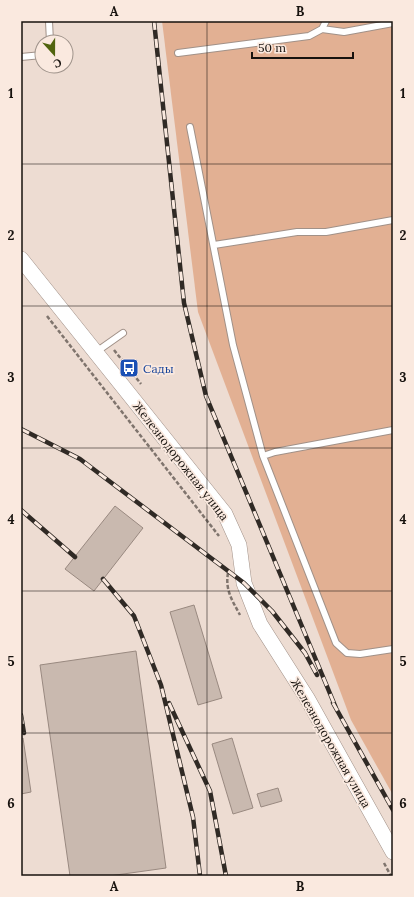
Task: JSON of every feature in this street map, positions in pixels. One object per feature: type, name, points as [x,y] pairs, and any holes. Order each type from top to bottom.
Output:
[{"type":"street","name":"Железнодорожная улица","points":[[21,259],[225,514],[239,545],[244,583],[260,624],[307,698],[388,857]]},
{"type":"lane","points":[[49,21],[50,34]]},
{"type":"lane","points":[[178,53],[309,36],[322,29],[326,21]]},
{"type":"lane","points":[[322,29],[344,32],[393,24]]},
{"type":"lane","points":[[21,57],[34,56]]},
{"type":"lane","points":[[190,127],[214,246],[220,288],[233,345],[263,456],[336,643],[347,653],[360,654],[393,649]]},
{"type":"lane","points":[[214,246],[297,232],[326,232],[393,220]]},
{"type":"lane","points":[[96,352],[123,333]]},
{"type":"lane","points":[[263,456],[276,452],[393,430]]},
{"type":"path","points":[[44,313],[222,540]]},
{"type":"path","points":[[109,342],[141,384]]},
{"type":"path","points":[[229,566],[226,584],[230,597],[242,617]]},
{"type":"path","points":[[388,857],[391,876]]},
{"type":"shaded area","points":[[162,21],[393,21],[393,795],[351,720],[198,312]]},
{"type":"building","points":[[115,506],[143,528],[94,591],[65,569]]},
{"type":"building","points":[[194,605],[222,698],[198,705],[170,612]]},
{"type":"building","points":[[136,651],[166,868],[109,876],[70,876],[40,665]]},
{"type":"building","points":[[23,738],[31,792],[21,794],[21,739]]},
{"type":"building","points":[[232,738],[253,808],[233,814],[212,744]]},
{"type":"building","points":[[278,788],[282,801],[261,807],[257,794]]},
{"type":"railway","points":[[154,21],[184,303],[206,396],[336,708]]},
{"type":"railway","points":[[21,429],[80,459],[244,583],[272,611],[305,653],[317,675]]},
{"type":"railway","points":[[21,510],[75,557]]},
{"type":"railway","points":[[103,579],[134,616],[161,685],[193,817],[200,876]]},
{"type":"railway","points":[[169,703],[210,791],[226,876]]},
{"type":"railway","points":[[333,703],[393,810]]},
{"type":"railway","points":[[21,715],[24,733]]},
{"type":"place","name":"Сады","points":[[129,368]]}]
